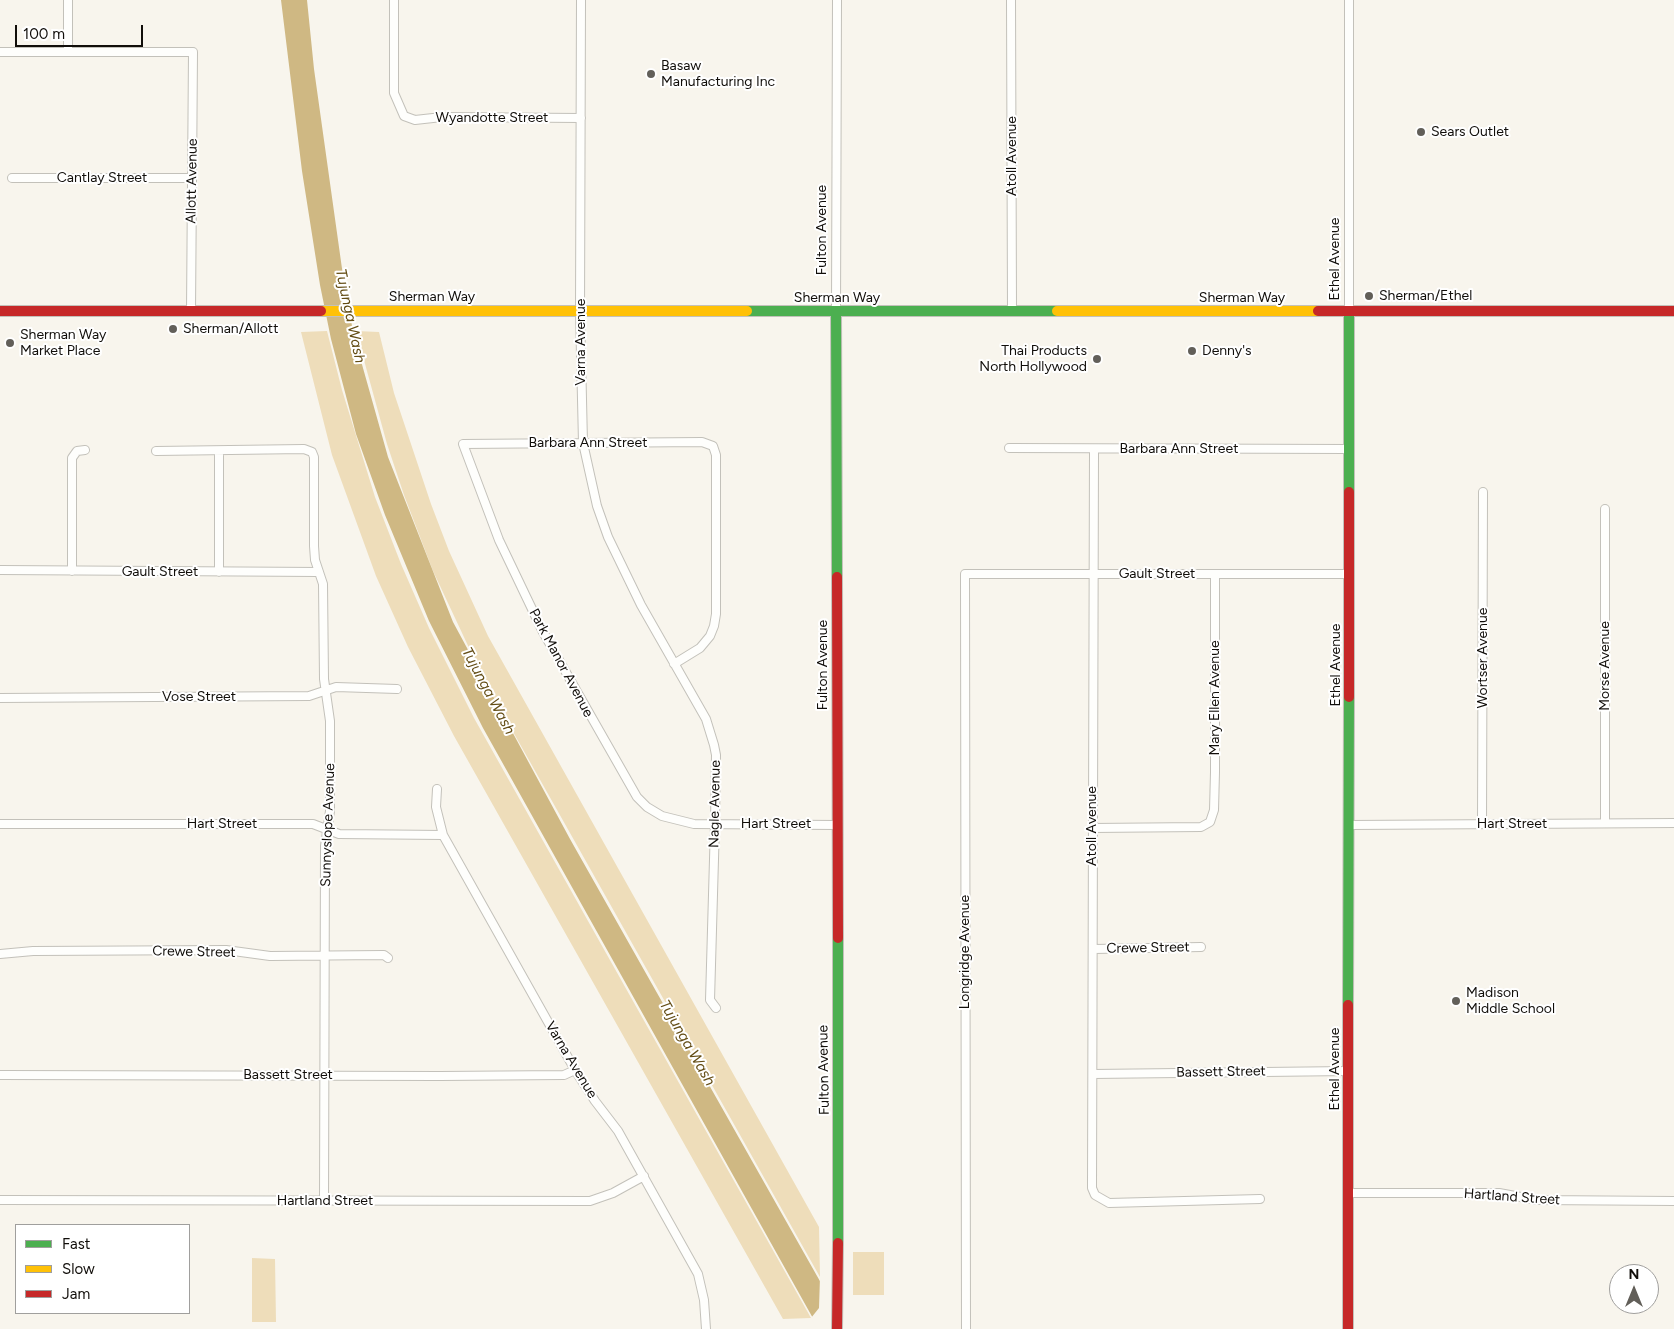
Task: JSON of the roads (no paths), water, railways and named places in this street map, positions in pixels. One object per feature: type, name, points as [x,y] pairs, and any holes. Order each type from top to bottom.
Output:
[{"type":"street","points":[[0,52],[68,52],[68,0]]},
{"type":"street","name":"Wyandotte Street","points":[[394,0],[394,93],[404,116],[415,120],[442,117],[581,118]]},
{"type":"street","name":"Varna Avenue","points":[[581,0],[580,312],[583,443],[597,506],[608,537],[641,606],[674,664]]},
{"type":"street","name":"Fulton Avenue","points":[[836,0],[839,1130],[837,1329]]},
{"type":"street","name":"Atoll Avenue","points":[[1011,0],[1012,311]]},
{"type":"street","name":"Ethel Avenue","points":[[1348,1329],[1350,0]]},
{"type":"street","name":"Allott Avenue","points":[[68,52],[193,52],[191,311]]},
{"type":"street","name":"Cantlay Street","points":[[12,178],[192,178]]},
{"type":"street","name":"Sherman Way","points":[[0,311],[1674,311]]},
{"type":"street","name":"Barbara Ann Street","points":[[463,444],[702,442],[712,446],[716,455],[716,614],[714,626],[700,648],[674,664]]},
{"type":"street","name":"Park Manor Avenue","points":[[463,444],[499,540],[543,632],[636,797],[647,807],[675,821],[715,824]]},
{"type":"street","name":"Barbara Ann Street","points":[[1009,448],[1349,449]]},
{"type":"street","name":"Sunnyslope Avenue","points":[[219,451],[304,449],[312,452],[314,457],[314,546],[323,589],[325,691],[330,721],[330,811],[325,846],[326,1075],[324,1201]]},
{"type":"street","name":"Atoll Avenue","points":[[1094,449],[1092,573],[1094,949],[1092,1188],[1095,1195],[1101,1200],[1114,1203],[1260,1199]]},
{"type":"street","points":[[72,571],[74,454],[85,450]]},
{"type":"street","points":[[156,451],[219,451],[219,572]]},
{"type":"street","name":"Wortser Avenue","points":[[1482,824],[1483,492]]},
{"type":"street","name":"Morse Avenue","points":[[1606,509],[1606,823]]},
{"type":"street","name":"Gault Street","points":[[0,570],[319,572]]},
{"type":"street","name":"Gault Street","points":[[965,574],[1349,574]]},
{"type":"street","name":"Longridge Avenue","points":[[965,574],[966,1329]]},
{"type":"street","name":"Mary Ellen Avenue","points":[[1092,828],[1201,827],[1210,822],[1214,810],[1215,772],[1215,574]]},
{"type":"street","name":"Nagle Avenue","points":[[674,664],[706,719],[716,755],[710,1000],[716,1008]]},
{"type":"street","name":"Vose Street","points":[[0,698],[309,696],[336,687],[397,689]]},
{"type":"street","name":"Varna Avenue","points":[[437,789],[436,808],[443,835],[575,1070],[595,1101],[618,1131],[698,1274],[704,1300],[706,1329]]},
{"type":"street","name":"Hart Street","points":[[1350,825],[1674,823]]},
{"type":"street","name":"Hart Street","points":[[0,824],[313,824],[338,834],[443,835]]},
{"type":"street","name":"Hart Street","points":[[715,824],[837,825]]},
{"type":"street","name":"Crewe Street","points":[[1094,949],[1201,948]]},
{"type":"street","name":"Crewe Street","points":[[0,954],[33,951],[226,950],[270,956],[384,955],[388,958]]},
{"type":"street","name":"Bassett Street","points":[[0,1075],[564,1075],[575,1070]]},
{"type":"street","name":"Bassett Street","points":[[1093,1074],[1349,1071]]},
{"type":"street","name":"Hartland Street","points":[[0,1200],[590,1201],[614,1193],[644,1176]]},
{"type":"street","name":"Hartland Street","points":[[1349,1193],[1499,1193],[1537,1200],[1674,1201]]},
{"type":"water","name":"Tujunga Wash","points":[[281,0],[307,0],[314,69],[345,290],[354,336],[388,457],[453,622],[570,839],[847,1329],[819,1329],[483,728],[429,621],[385,515],[356,434],[331,339],[320,285],[302,171]]},
{"type":"place","name":"Basaw Manufacturing Inc","points":[[651,74]]},
{"type":"place","name":"Sears Outlet","points":[[1421,132]]},
{"type":"place","name":"Sherman/Ethel","points":[[1369,296]]},
{"type":"place","name":"Sherman/Allott","points":[[173,329]]},
{"type":"place","name":"Sherman Way Market Place","points":[[10,343]]},
{"type":"place","name":"Denny's","points":[[1192,351]]},
{"type":"place","name":"Thai Products North Hollywood","points":[[1097,359]]},
{"type":"place","name":"Madison Middle School","points":[[1456,1001]]}]
